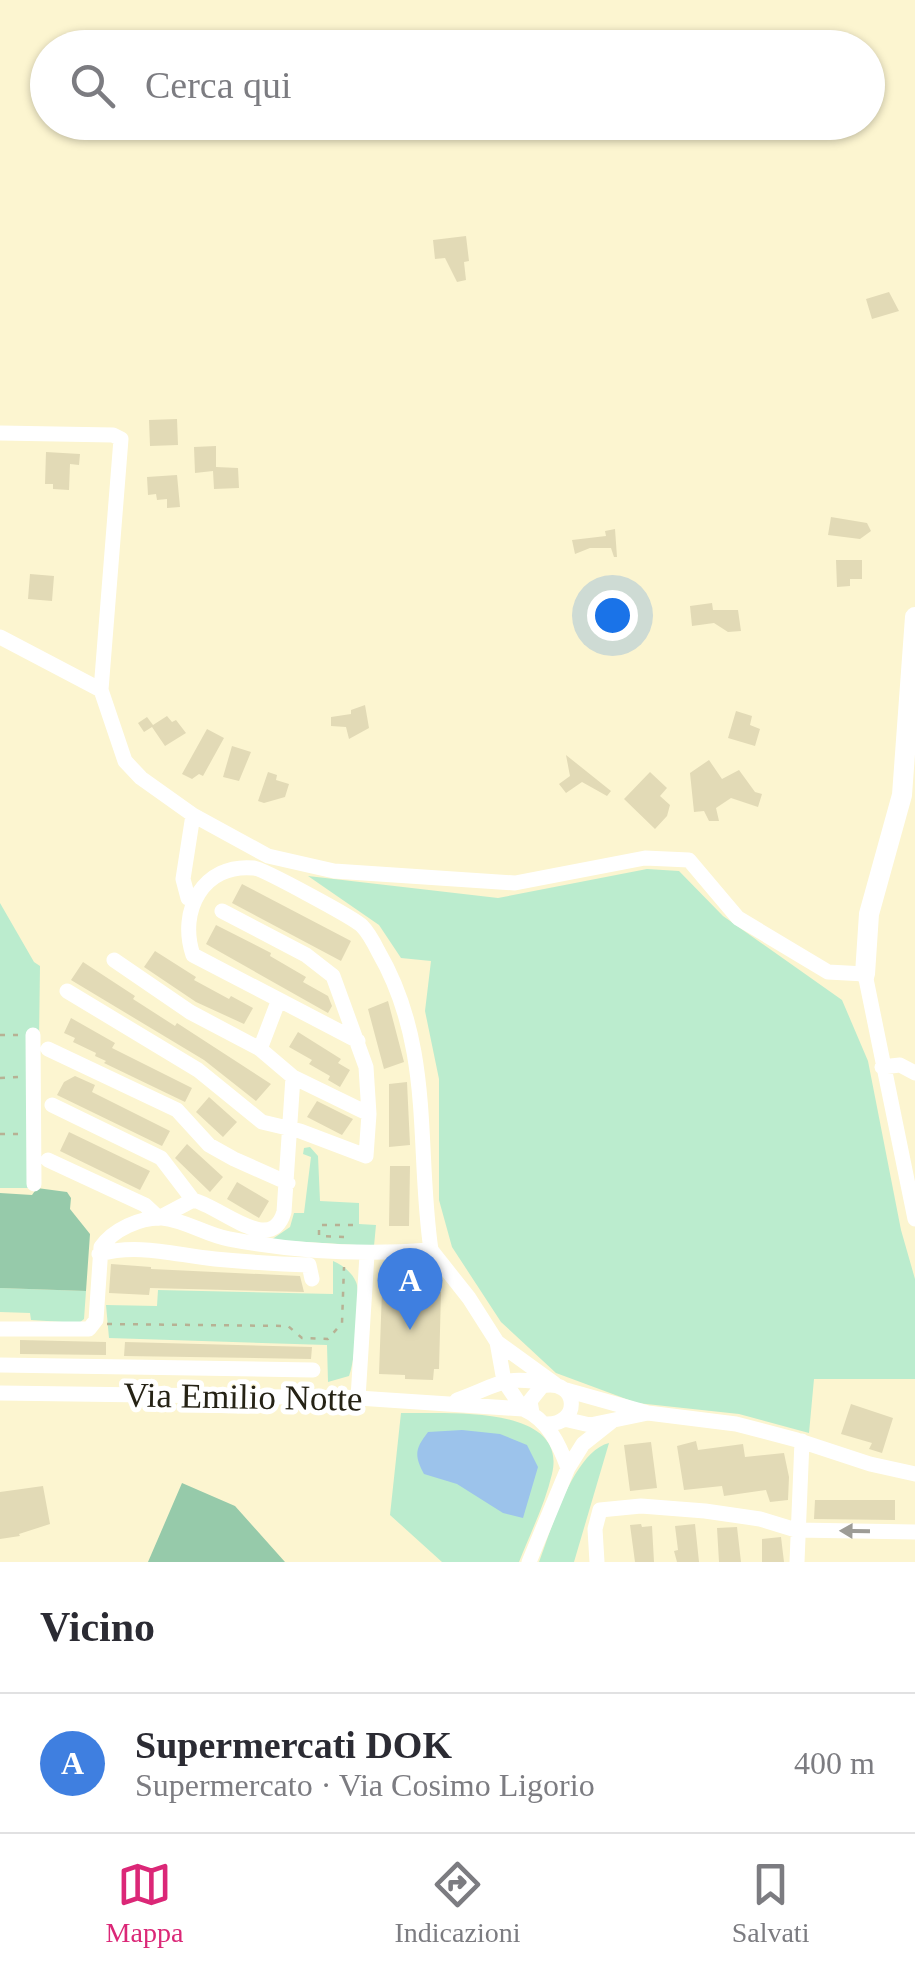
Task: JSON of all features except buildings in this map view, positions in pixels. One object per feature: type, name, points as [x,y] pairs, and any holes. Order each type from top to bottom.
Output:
[{"type":"main road","points":[[865,974],[869,914],[902,796],[915,617]]},
{"type":"street","points":[[0,433],[121,438],[101,690],[125,761],[142,778],[193,815],[268,856],[334,871],[515,884],[645,858],[689,860],[738,918],[828,972],[865,974],[915,1219]]},
{"type":"street","points":[[0,637],[101,690]]},
{"type":"street","points":[[193,815],[184,879],[188,898],[194,900]]},
{"type":"street","points":[[358,1041],[193,955],[187,937],[200,887],[224,870],[257,868],[361,925],[380,955],[412,1034],[422,1088],[431,1250],[498,1342],[560,1390],[583,1444]]},
{"type":"street","points":[[67,992],[198,1070],[262,1122],[366,1156],[366,1067],[333,976],[306,955],[222,911]]},
{"type":"street","points":[[114,960],[190,1012],[260,1049],[293,1077],[369,1114]]},
{"type":"street","points":[[260,1049],[278,1002]]},
{"type":"street","points":[[33,1034],[34,1184]]},
{"type":"street","points":[[48,1049],[177,1110],[209,1145],[288,1182]]},
{"type":"street","points":[[882,1066],[900,1065],[915,1072]]},
{"type":"street","points":[[52,1105],[162,1158],[193,1200],[209,1204],[254,1229],[267,1231],[283,1218],[293,1077]]},
{"type":"street","points":[[48,1160],[146,1205],[160,1218],[214,1236],[282,1250],[367,1255],[431,1250]]},
{"type":"street","points":[[0,1329],[89,1329],[96,1320],[99,1254],[108,1236],[118,1229],[160,1218],[193,1200]]},
{"type":"street","points":[[99,1254],[146,1248],[212,1259],[309,1265],[312,1279]]},
{"type":"street","points":[[358,1398],[367,1255]]},
{"type":"street","points":[[498,1342],[504,1381],[560,1446],[568,1468]]},
{"type":"street","points":[[0,1364],[312,1370]]},
{"type":"street","points":[[448,1403],[516,1379],[648,1413],[736,1424],[915,1474]]},
{"type":"street","name":"Via Emilio Notte","points":[[0,1389],[38,1393],[358,1398],[448,1403],[590,1425],[612,1422]]},
{"type":"street","points":[[533,1415],[532,1394],[560,1390]]},
{"type":"street","points":[[529,1562],[568,1468],[583,1444],[612,1422],[648,1413]]},
{"type":"street","points":[[797,1562],[802,1442]]},
{"type":"street","points":[[597,1562],[595,1530],[600,1510],[641,1506],[760,1519],[796,1530],[915,1532]]},
{"type":"path","points":[[0,1035],[33,1034]]},
{"type":"path","points":[[0,1078],[33,1078]]},
{"type":"path","points":[[0,1134],[34,1134]]},
{"type":"path","points":[[345,1244],[344,1236],[319,1236],[319,1225],[359,1225]]},
{"type":"path","points":[[93,1323],[288,1326],[302,1338],[328,1339],[342,1323],[344,1266]]},
{"type":"green space","points":[[647,869],[679,871],[723,916],[842,1000],[868,1061],[901,1230],[915,1279],[915,1379],[814,1379],[809,1433],[739,1414],[637,1403],[556,1373],[501,1322],[452,1247],[439,1200],[439,1079],[425,1011],[431,961],[401,958],[379,925],[308,876],[498,898]]},
{"type":"green space","points":[[0,903],[40,966],[37,1188],[0,1188]]},
{"type":"green space","points":[[310,1147],[318,1156],[320,1201],[359,1203],[359,1224],[376,1225],[374,1246],[271,1240],[290,1227],[294,1213],[304,1213],[311,1157],[303,1154],[304,1148]]},
{"type":"green space","points":[[37,1188],[67,1192],[70,1209],[90,1234],[86,1291],[0,1288],[0,1193],[32,1195]]},
{"type":"green space","points":[[333,1261],[349,1272],[358,1289],[357,1329],[349,1376],[328,1382],[327,1345],[109,1338],[106,1305],[157,1306],[158,1290],[333,1294]]},
{"type":"green space","points":[[0,1288],[86,1291],[84,1319],[79,1323],[31,1320],[30,1313],[0,1312]]},
{"type":"green space","points":[[401,1413],[498,1417],[523,1424],[541,1435],[552,1451],[552,1474],[519,1562],[442,1562],[390,1515]]},
{"type":"green space","points":[[609,1443],[574,1562],[539,1562],[574,1476],[596,1449]]},
{"type":"green space","points":[[182,1483],[235,1506],[285,1562],[148,1562]]},
{"type":"water","points":[[428,1432],[500,1434],[527,1445],[538,1467],[523,1518],[503,1513],[457,1484],[424,1474],[417,1452]]},
{"type":"place","name":"Supermercati DOK","points":[[410,1330]]}]
